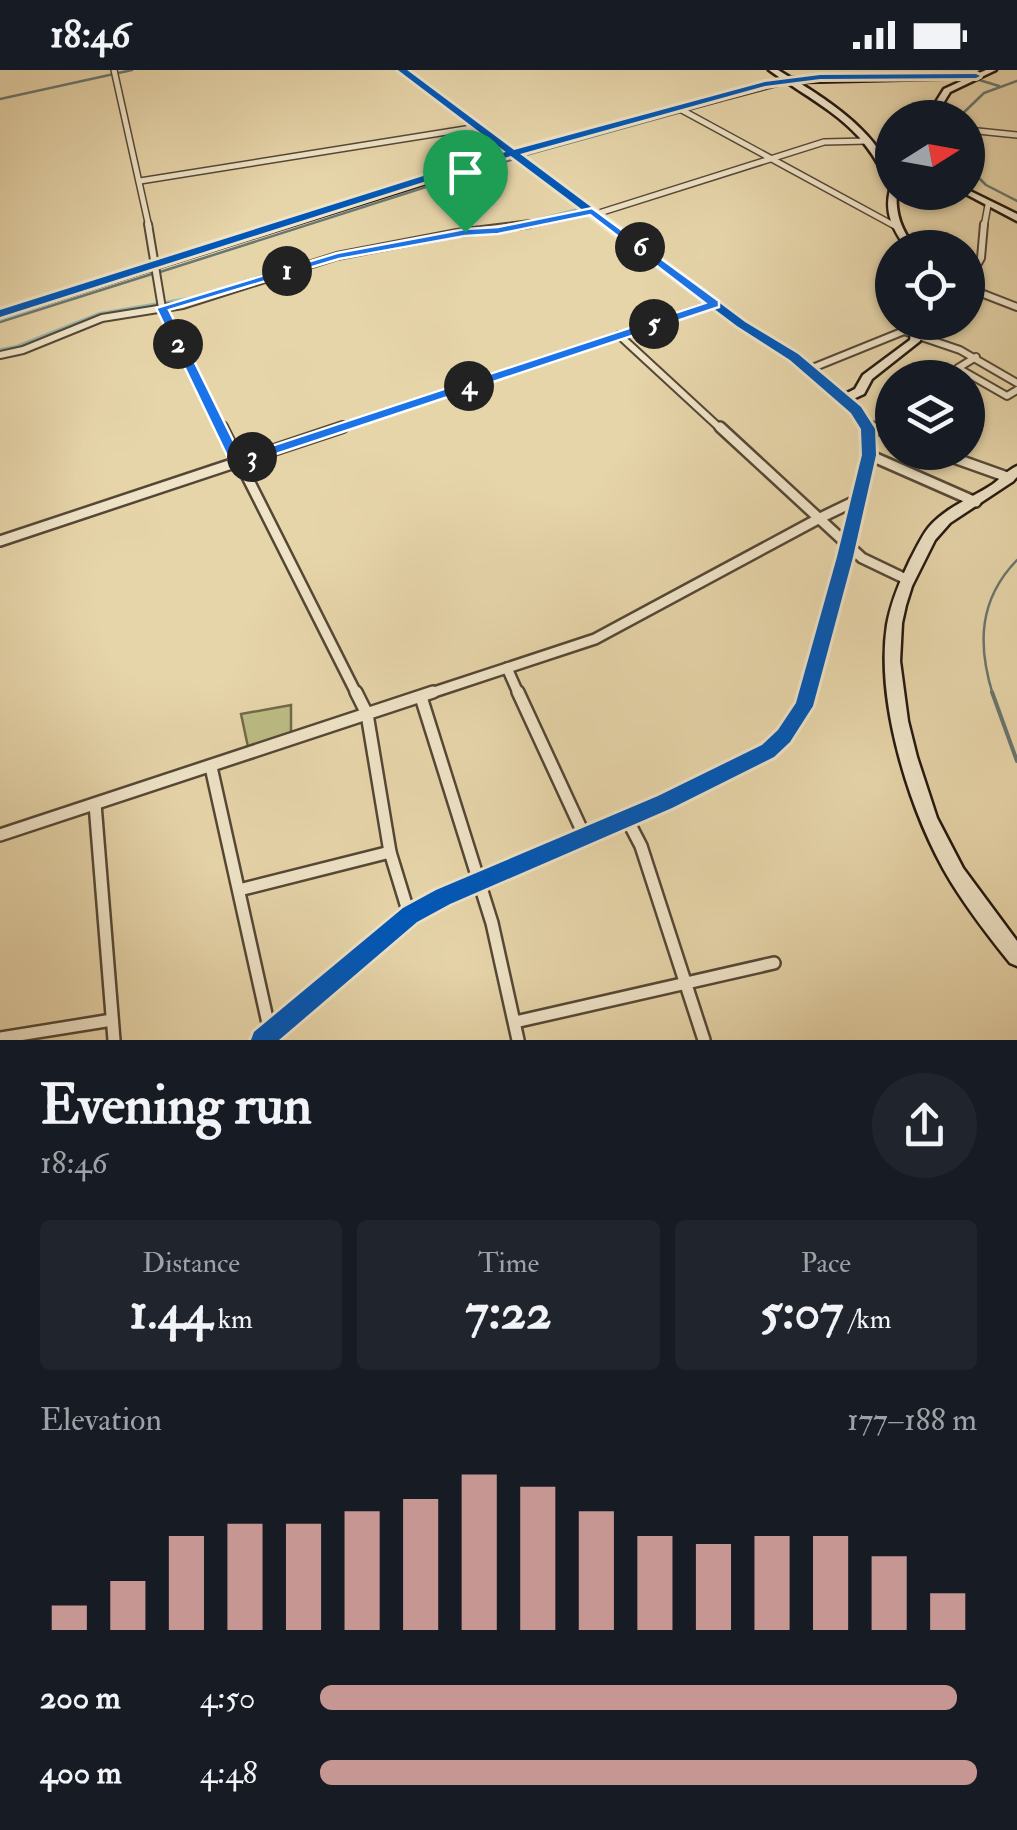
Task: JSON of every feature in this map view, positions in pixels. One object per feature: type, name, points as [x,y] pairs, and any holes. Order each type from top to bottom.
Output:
[{"type":"street","points":[[114,70],[157,264],[162,308],[367,714],[390,852],[410,915]]},
{"type":"street","points":[[402,70],[714,304],[810,369],[875,428]]},
{"type":"street","points":[[773,70],[866,140],[875,153]]},
{"type":"street","points":[[938,100],[992,70]]},
{"type":"street","points":[[0,314],[514,153],[790,80],[865,73],[976,76]]},
{"type":"street","points":[[680,109],[895,226]]},
{"type":"street","points":[[140,181],[478,127]]},
{"type":"street","points":[[985,132],[1017,135]]},
{"type":"street","points":[[0,355],[23,350],[102,318],[162,308],[337,256],[594,212],[832,140],[866,140]]},
{"type":"street","points":[[985,202],[1017,218]]},
{"type":"street","points":[[985,250],[988,204]]},
{"type":"street","points":[[890,210],[898,230]]},
{"type":"street","points":[[985,293],[1017,307]]},
{"type":"street","points":[[0,541],[714,304]]},
{"type":"street","points":[[619,335],[848,546],[872,564],[908,580]]},
{"type":"street","points":[[810,369],[879,340]]},
{"type":"street","points":[[844,399],[860,392],[867,377],[898,357],[913,340]]},
{"type":"street","points":[[938,340],[976,357],[1017,387],[1007,396],[958,368],[976,357]]},
{"type":"street","points":[[212,767],[266,1036],[410,915],[768,752],[796,723],[804,706],[860,503],[869,454],[868,426]]},
{"type":"street","points":[[869,454],[977,502]]},
{"type":"street","points":[[985,466],[1013,474]]},
{"type":"street","points":[[1013,474],[939,525],[895,611],[890,650],[910,772],[920,803],[956,873],[1017,956]]},
{"type":"street","points":[[0,835],[606,634],[818,519],[851,503],[860,503]]},
{"type":"street","points":[[507,668],[585,837]]},
{"type":"street","points":[[421,697],[502,960],[518,1040]]},
{"type":"street","points":[[95,804],[114,1040]]},
{"type":"street","points":[[627,818],[642,846],[704,1040]]},
{"type":"street","points":[[238,890],[390,852]]},
{"type":"street","points":[[515,1022],[774,964]]},
{"type":"street","points":[[0,1038],[112,1020]]},
{"type":"green space","points":[[291,705],[291,733],[248,747],[241,714]]},
{"type":"waterway","points":[[0,99],[132,70]]},
{"type":"waterway","points":[[407,70],[512,150]]},
{"type":"waterway","points":[[976,79],[999,86]]},
{"type":"waterway","points":[[977,100],[984,93],[1017,81]]},
{"type":"waterway","points":[[522,156],[721,101]]},
{"type":"waterway","points":[[160,272],[514,159]]},
{"type":"waterway","points":[[985,184],[1017,201]]},
{"type":"waterway","points":[[560,192],[581,210]]},
{"type":"waterway","points":[[513,225],[582,210]]},
{"type":"waterway","points":[[587,214],[705,303]]},
{"type":"waterway","points":[[0,318],[313,218]]},
{"type":"waterway","points":[[0,352],[103,314],[190,300],[309,263]]},
{"type":"waterway","points":[[0,322],[152,274]]},
{"type":"waterway","points":[[346,422],[613,334]]},
{"type":"waterway","points":[[0,536],[20,530]]},
{"type":"waterway","points":[[993,694],[984,640],[988,606],[1017,560]]},
{"type":"waterway","points":[[993,694],[1017,761]]},
{"type":"cycle path","points":[[262,1040],[410,915],[443,897],[665,802],[768,751],[784,736],[804,706],[869,455],[868,429],[856,410],[794,357],[741,324],[402,70]]},
{"type":"cycle path","points":[[0,314],[458,168],[765,84],[820,77],[976,76]]},
{"type":"route","points":[[592,211],[714,304],[237,462],[162,308],[337,256],[465,232],[498,231],[592,211]]}]
